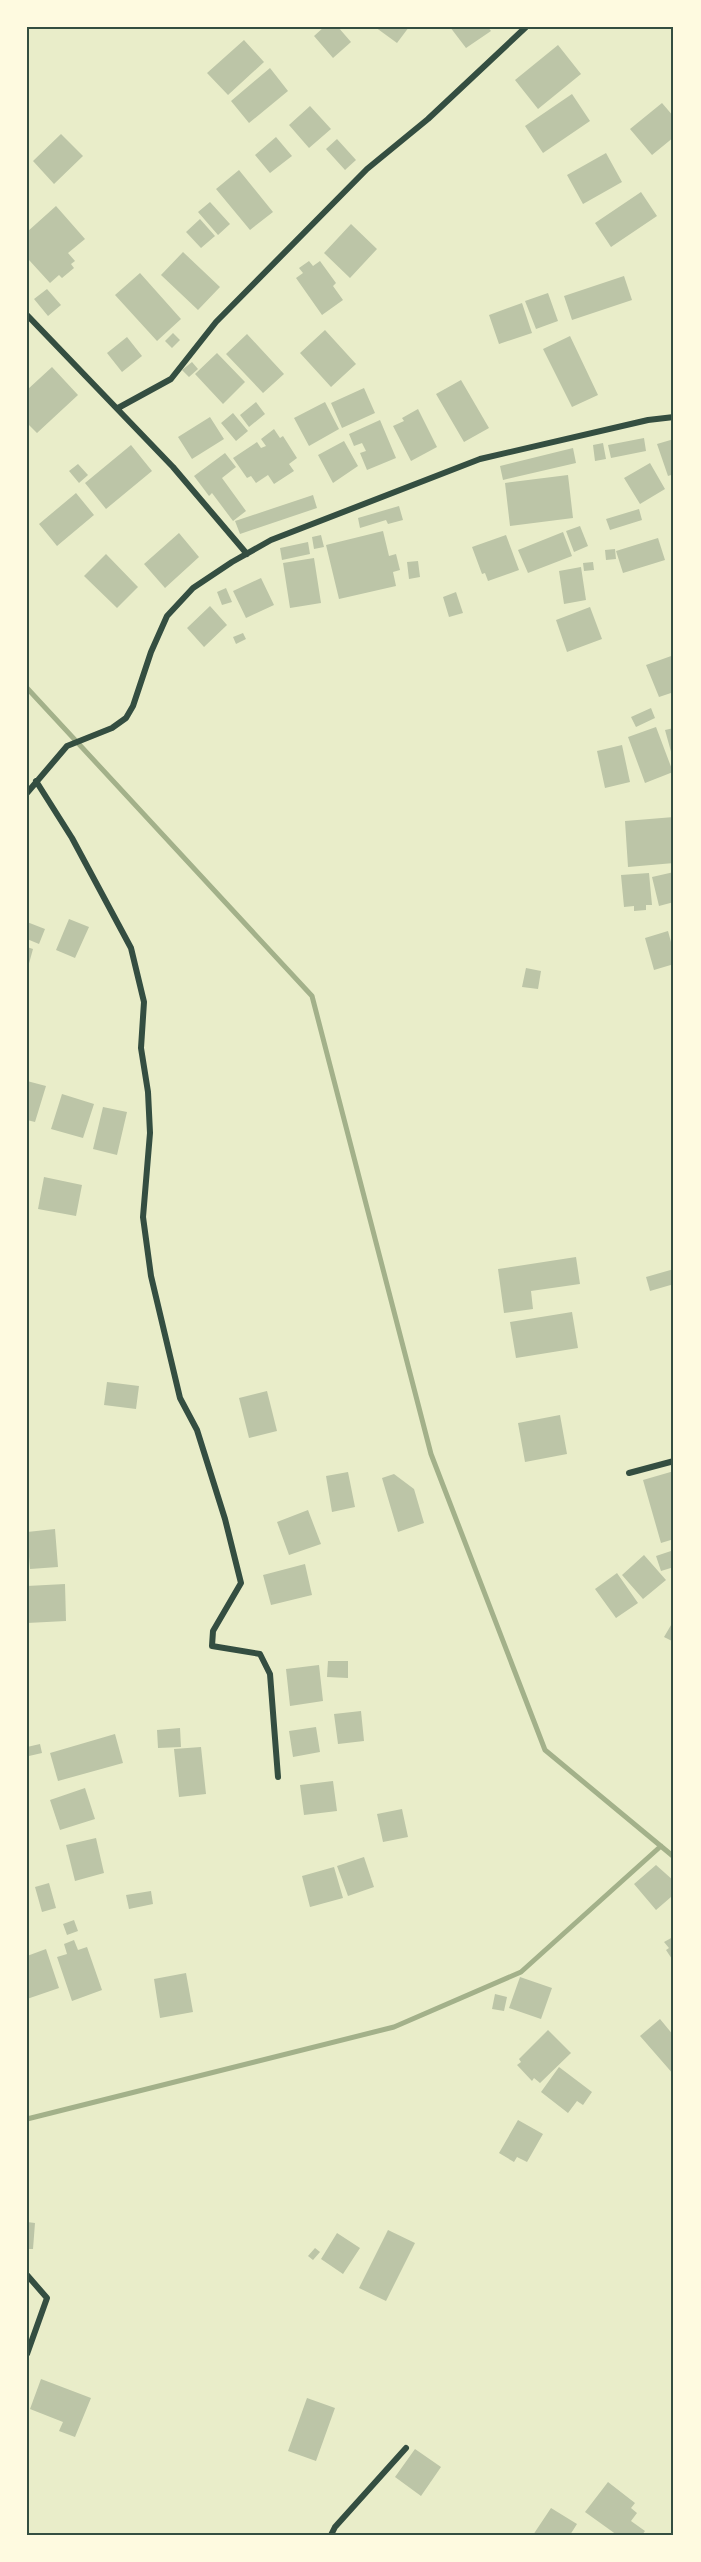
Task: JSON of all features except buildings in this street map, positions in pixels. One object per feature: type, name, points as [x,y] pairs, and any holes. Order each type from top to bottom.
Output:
[{"type":"street","points":[[117,408],[171,379],[216,322],[367,169],[428,119],[526,27]]},
{"type":"street","points":[[27,315],[173,467],[247,554]]},
{"type":"street","points":[[27,793],[67,746],[112,728],[126,718],[133,706],[151,652],[167,616],[193,588],[247,554],[280,536],[480,459],[648,420],[674,417]]},
{"type":"street","points":[[36,781],[78,848],[131,948],[144,1002],[141,1048],[148,1092],[150,1133],[143,1217],[151,1276],[180,1398],[197,1430],[225,1519],[241,1584],[213,1630],[212,1646],[260,1654],[270,1674],[278,1777]]},
{"type":"street","points":[[629,1473],[674,1461]]},
{"type":"street","points":[[27,2275],[47,2298],[27,2354]]},
{"type":"street","points":[[331,2535],[334,2527],[406,2448]]},
{"type":"waterway","points":[[27,688],[312,996],[431,1454],[545,1750],[674,1857]]},
{"type":"waterway","points":[[27,2119],[394,2027],[521,1972],[661,1846]]}]
